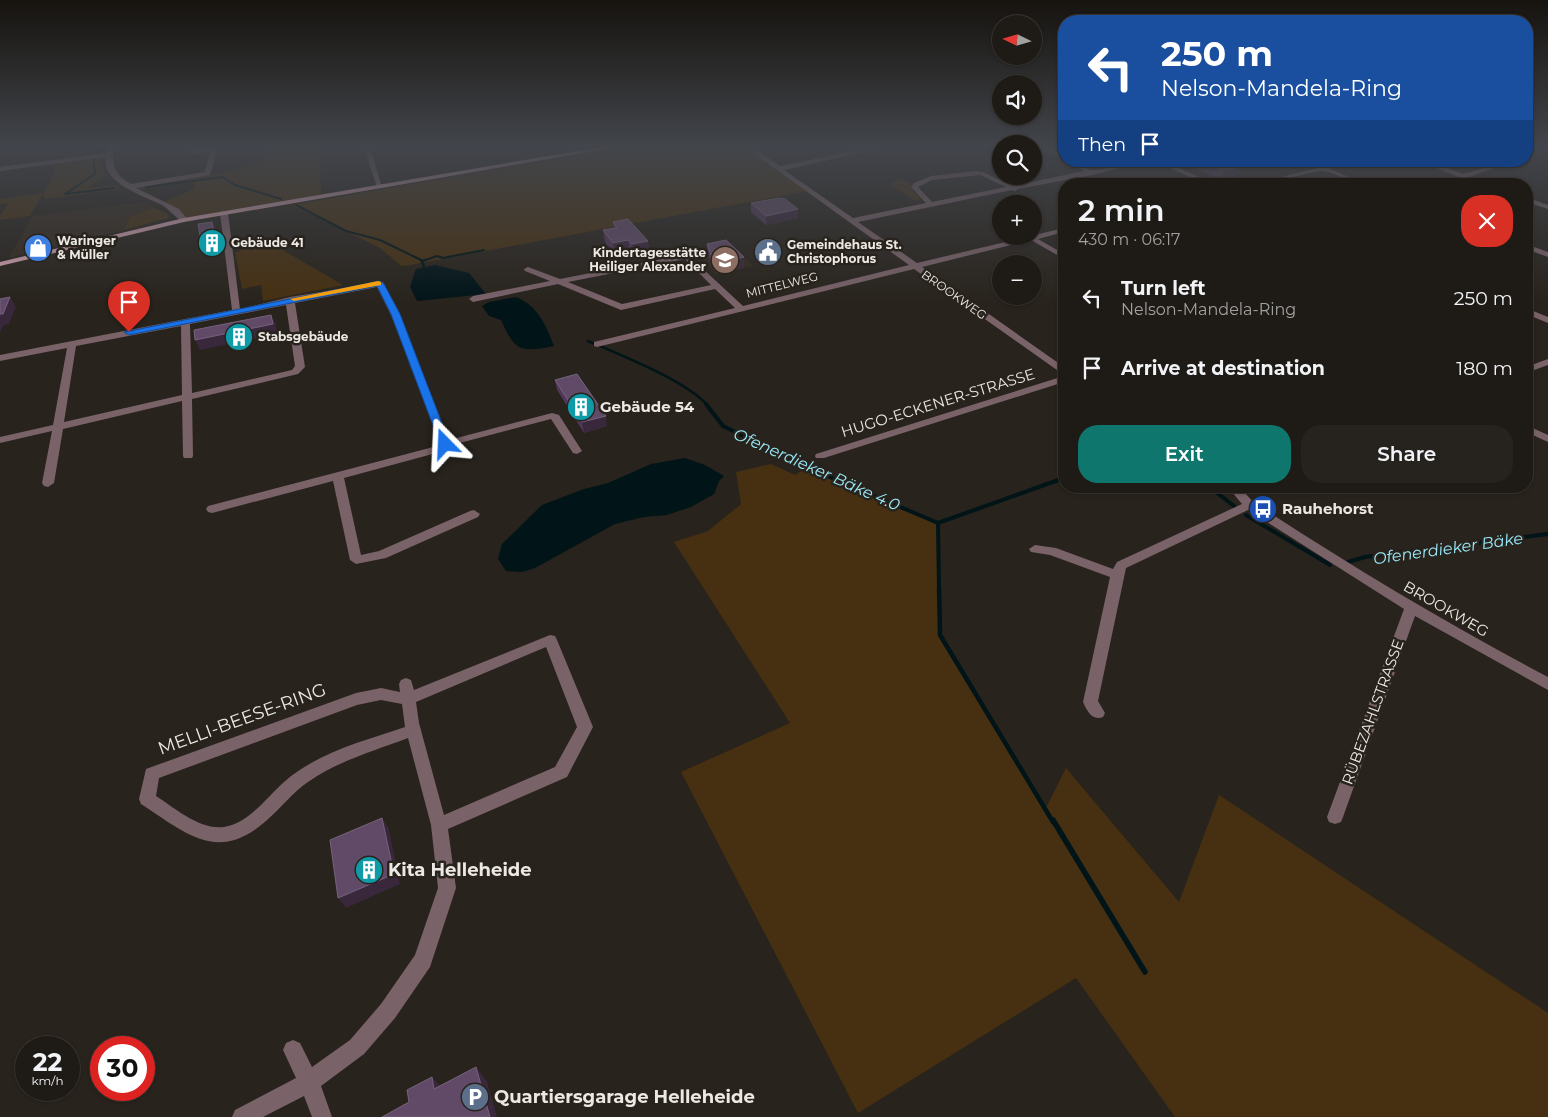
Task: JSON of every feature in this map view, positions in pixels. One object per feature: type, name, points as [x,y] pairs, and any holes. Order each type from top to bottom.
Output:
[{"type":"main road","points":[[0,264],[184,220],[307,199]]},
{"type":"street","points":[[155,199],[184,220]]},
{"type":"street","name":"BROOKWEG","points":[[819,199],[1058,368]]},
{"type":"street","points":[[926,199],[930,204]]},
{"type":"street","points":[[850,221],[958,199]]},
{"type":"street","points":[[1539,204],[1548,201]]},
{"type":"street","points":[[1533,202],[1548,207]]},
{"type":"street","points":[[224,213],[236,311]]},
{"type":"street","name":"MITTELWEG","points":[[1042,236],[1058,232]]},
{"type":"street","points":[[1042,244],[1058,253]]},
{"type":"street","name":"MITTELWEG","points":[[597,344],[1002,245]]},
{"type":"street","points":[[1533,249],[1548,255]]},
{"type":"street","name":"MITTELWEG","points":[[559,282],[687,256],[740,308]]},
{"type":"street","points":[[528,269],[621,307],[716,286]]},
{"type":"street","points":[[473,299],[559,282]]},
{"type":"street","points":[[0,358],[380,284],[396,314],[446,446]]},
{"type":"street","points":[[0,440],[295,372],[300,368],[290,300]]},
{"type":"street","points":[[1533,314],[1548,320]]},
{"type":"street","points":[[185,321],[188,456]]},
{"type":"street","points":[[48,483],[56,427],[72,344]]},
{"type":"street","points":[[1533,367],[1548,362]]},
{"type":"street","name":"HUGO-ECKENER-STRASSE","points":[[820,456],[1058,382]]},
{"type":"street","points":[[212,508],[338,476],[552,416],[577,451]]},
{"type":"street","points":[[1533,432],[1548,439]]},
{"type":"street","points":[[338,476],[356,560],[382,555],[474,514]]},
{"type":"street","name":"BROOKWEG","points":[[1239,493],[1249,505],[1412,608],[1548,684]]},
{"type":"street","points":[[1098,713],[1090,702],[1117,575],[1121,565],[1249,505]]},
{"type":"street","points":[[1035,549],[1052,550],[1117,575]]},
{"type":"street","name":"RÜBEZAHLSTRASSE","points":[[1334,817],[1412,608]]},
{"type":"street","points":[[242,1117],[308,1082],[357,1047],[388,1010],[423,960],[447,888],[439,825],[414,730],[407,691],[550,640],[585,727],[561,772],[439,825]]},
{"type":"street","name":"MELLI-BEESE-RING","points":[[407,691],[356,699],[152,774],[147,799],[209,835],[232,834],[251,823],[301,778],[324,765],[414,730]]},
{"type":"street","points":[[293,1050],[322,1117]]},
{"type":"shaded area","points":[[0,199],[40,199],[30,216],[0,220],[0,216],[9,203],[0,204]]},
{"type":"shaded area","points":[[170,199],[303,199],[184,220],[161,203]]},
{"type":"shaded area","points":[[326,199],[763,199],[405,266],[400,265],[380,248],[292,205]]},
{"type":"shaded area","points":[[143,202],[155,208],[130,216],[124,230],[9,258],[32,216]]},
{"type":"shaded area","points":[[155,208],[168,214],[169,218],[124,230],[130,216]]},
{"type":"shaded area","points":[[269,242],[343,285],[263,301],[261,285],[242,289],[235,252]]},
{"type":"shaded area","name":"Kindertagesstätte Heiliger Alexander","points":[[733,247],[754,266],[715,274],[697,254]]},
{"type":"shaded area","points":[[435,265],[469,273],[486,294],[417,301],[410,287],[416,269]]},
{"type":"shaded area","points":[[516,297],[536,311],[548,331],[554,346],[533,349],[520,347],[510,338],[501,320],[489,316],[482,306],[489,302]]},
{"type":"shaded area","points":[[685,458],[705,465],[724,476],[719,481],[714,494],[691,507],[667,515],[644,517],[615,524],[535,568],[522,572],[506,571],[498,559],[502,544],[542,505],[584,489],[608,483],[651,464]]},
{"type":"shaded area","points":[[771,464],[795,475],[808,467],[938,523],[940,635],[1045,810],[1066,768],[1179,902],[1219,795],[1548,1013],[1548,1117],[1175,1117],[1076,978],[858,1113],[681,772],[790,723],[674,542],[708,531],[741,504],[736,472]]},
{"type":"building","points":[[785,199],[798,209],[766,216],[751,203]]},
{"type":"building","points":[[628,219],[648,241],[632,244],[628,240],[613,243],[603,230],[617,228],[613,222]]},
{"type":"building","points":[[212,222],[215,238],[201,241],[198,224]]},
{"type":"building","points":[[726,240],[744,257],[719,263],[711,255],[707,244]]},
{"type":"building","points":[[10,297],[3,314],[0,314],[0,299]]},
{"type":"building","points":[[271,315],[273,324],[195,340],[194,330]]},
{"type":"building","name":"Gebäude 54","points":[[577,374],[606,416],[582,422],[555,380]]},
{"type":"building","name":"Kita Helleheide","points":[[382,818],[394,874],[338,898],[330,840]]},
{"type":"building","points":[[476,1067],[490,1117],[382,1117],[409,1102],[407,1090],[432,1077],[434,1089]]},
{"type":"waterway","name":"Ofenerdieker Bäke","points":[[296,205],[346,231],[380,240],[421,260]]},
{"type":"waterway","points":[[423,261],[437,256],[443,258],[484,250]]},
{"type":"waterway","name":"Ofenerdieker Bäke","points":[[421,260],[426,271]]},
{"type":"waterway","name":"Ofenerdieker Bäke 4.0","points":[[588,341],[668,378],[684,387],[706,404]]},
{"type":"waterway","name":"Ofenerdieker Bäke 4.0","points":[[706,404],[723,426],[818,472],[938,523]]},
{"type":"waterway","name":"Ofenerdieker Bäke 4.0","points":[[938,523],[1058,480]]},
{"type":"waterway","name":"Ofenerdieker Bäke 4.0","points":[[1217,493],[1234,506]]},
{"type":"waterway","name":"Ofenerdieker Bäke","points":[[1246,515],[1330,565]]},
{"type":"waterway","points":[[938,523],[939,589]]},
{"type":"waterway","name":"Ofenerdieker Bäke","points":[[1348,562],[1365,557],[1548,534]]},
{"type":"waterway","points":[[939,587],[940,635],[1053,822]]},
{"type":"waterway","points":[[1053,820],[1145,972]]},
{"type":"slow traffic","points":[[294,299],[378,284]]},
{"type":"place","name":"Gebäude 41","points":[[212,243]]},
{"type":"place","name":"Waringer & Müller","points":[[38,248]]},
{"type":"place","name":"Gemeindehaus St. Christophorus","points":[[768,252]]},
{"type":"place","name":"Kindertagesstätte Heiliger Alexander","points":[[725,260]]},
{"type":"place","name":"Stabsgebäude","points":[[239,337]]},
{"type":"place","name":"Gebäude 54","points":[[581,407]]},
{"type":"place","name":"Rauhehorst","points":[[1263,509]]},
{"type":"place","name":"Kita Helleheide","points":[[369,870]]},
{"type":"place","name":"Quartiersgarage Helleheide","points":[[475,1097]]},
{"type":"route","points":[[129,332],[345,289],[380,284],[384,288],[396,314],[445,444]]}]
